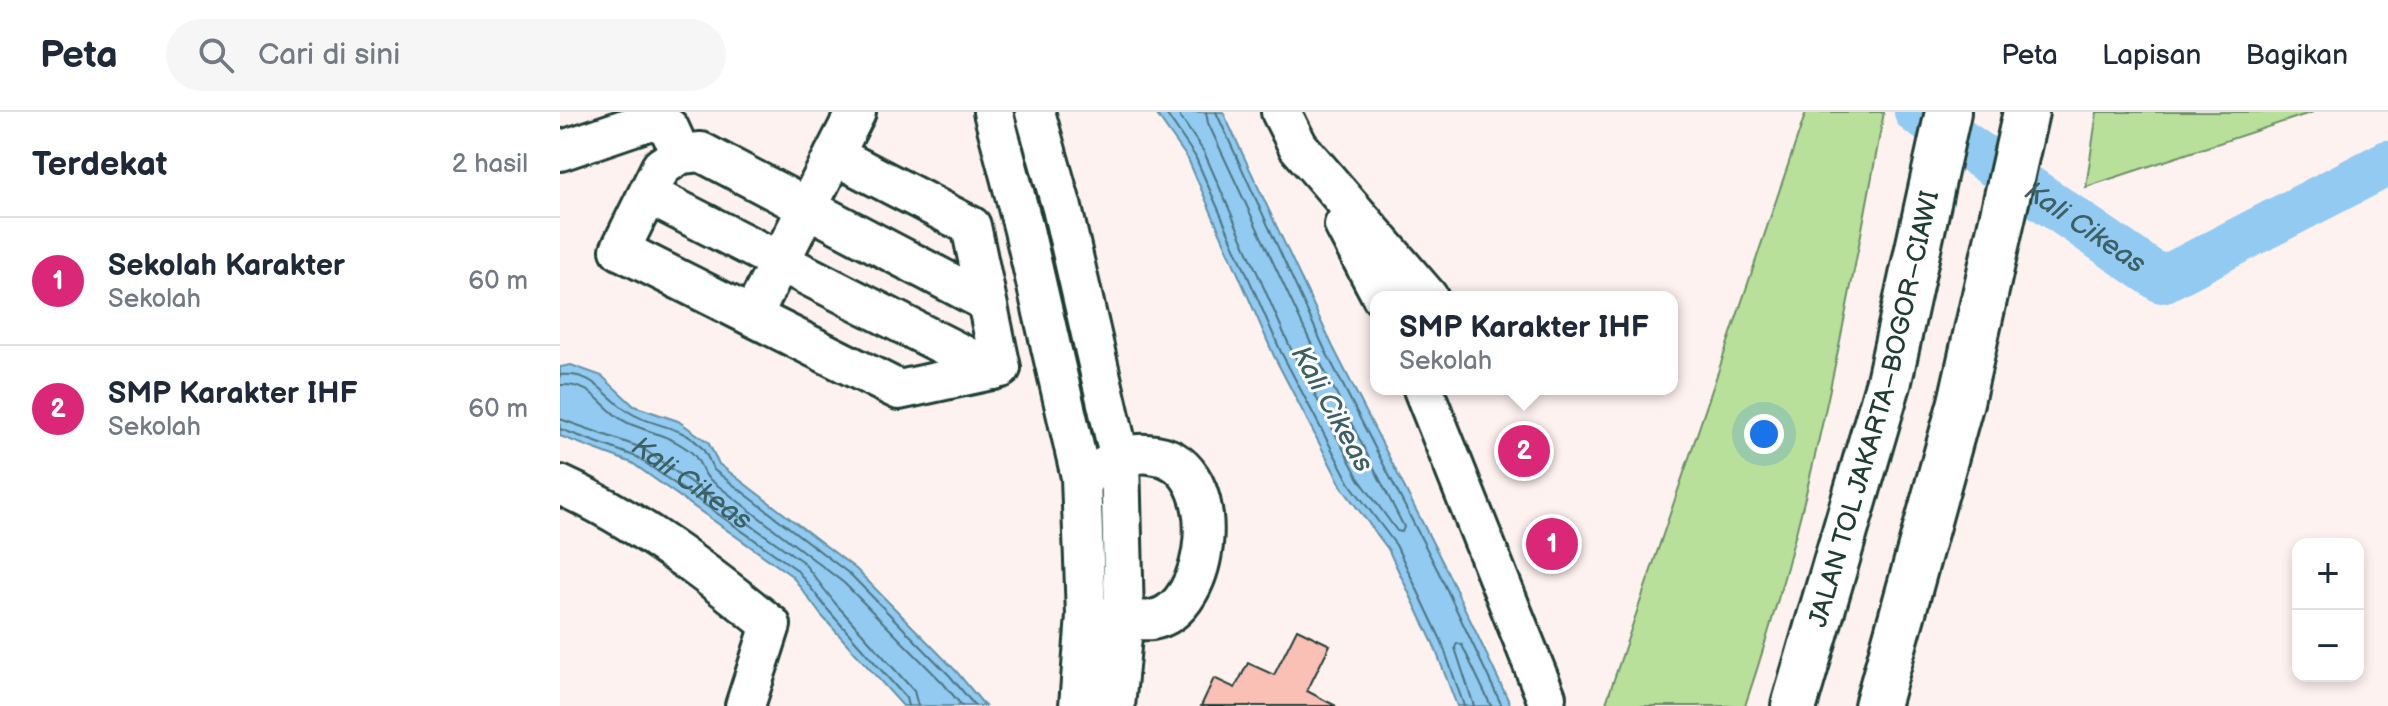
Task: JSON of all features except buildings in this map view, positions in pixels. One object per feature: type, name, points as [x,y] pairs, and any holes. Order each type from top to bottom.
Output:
[{"type":"highway","name":"JALAN TOL JAKARTA–BOGOR–CIAWI","points":[[1794,706],[1889,381],[1948,112]]},
{"type":"highway","points":[[1877,706],[1961,402],[2026,112]]},
{"type":"street","points":[[752,316],[856,112]]},
{"type":"street","points":[[993,112],[1024,230],[1081,477],[1086,616],[1079,706]]},
{"type":"street","points":[[1035,112],[1062,208],[1120,460],[1124,617],[1115,706]]},
{"type":"street","points":[[1281,112],[1379,291]]},
{"type":"street","points":[[560,151],[654,119],[669,128],[681,154]]},
{"type":"street","points":[[1298,146],[1423,291]]},
{"type":"street","points":[[834,155],[971,226],[1001,368],[899,390],[620,250],[661,167],[681,154],[701,152],[987,302]]},
{"type":"street","points":[[649,195],[993,370]]},
{"type":"street","points":[[1024,230],[1062,208]]},
{"type":"street","points":[[1424,395],[1462,507]]},
{"type":"street","points":[[1424,395],[1546,697]]},
{"type":"street","points":[[1081,477],[1140,453],[1169,457],[1189,473],[1199,494],[1204,528],[1202,563],[1190,589],[1171,611],[1153,620],[1086,616]]},
{"type":"street","points":[[560,485],[594,501],[697,565],[771,625],[745,706]]},
{"type":"green space","points":[[1806,112],[1884,112],[1841,337],[1808,486],[1745,706],[1605,706]]},
{"type":"green space","points":[[2097,112],[2313,112],[2086,187]]},
{"type":"water","points":[[1155,112],[1223,112],[1333,347],[1446,569],[1511,706],[1457,706],[1433,643],[1388,549],[1343,489],[1274,356],[1188,159]]},
{"type":"water","name":"Kali Cikeas","points":[[571,365],[602,376],[634,406],[678,421],[708,442],[719,464],[856,569],[956,671],[985,706],[903,706],[821,615],[792,576],[632,463],[560,436],[560,367]]},
{"type":"waterway","name":"Kali Cikeas","points":[[1917,112],[2162,280],[2388,163]]},
{"type":"place","name":"SMP Karakter IHF","points":[[1524,451]]},
{"type":"place","name":"Sekolah Karakter","points":[[1552,544]]}]
